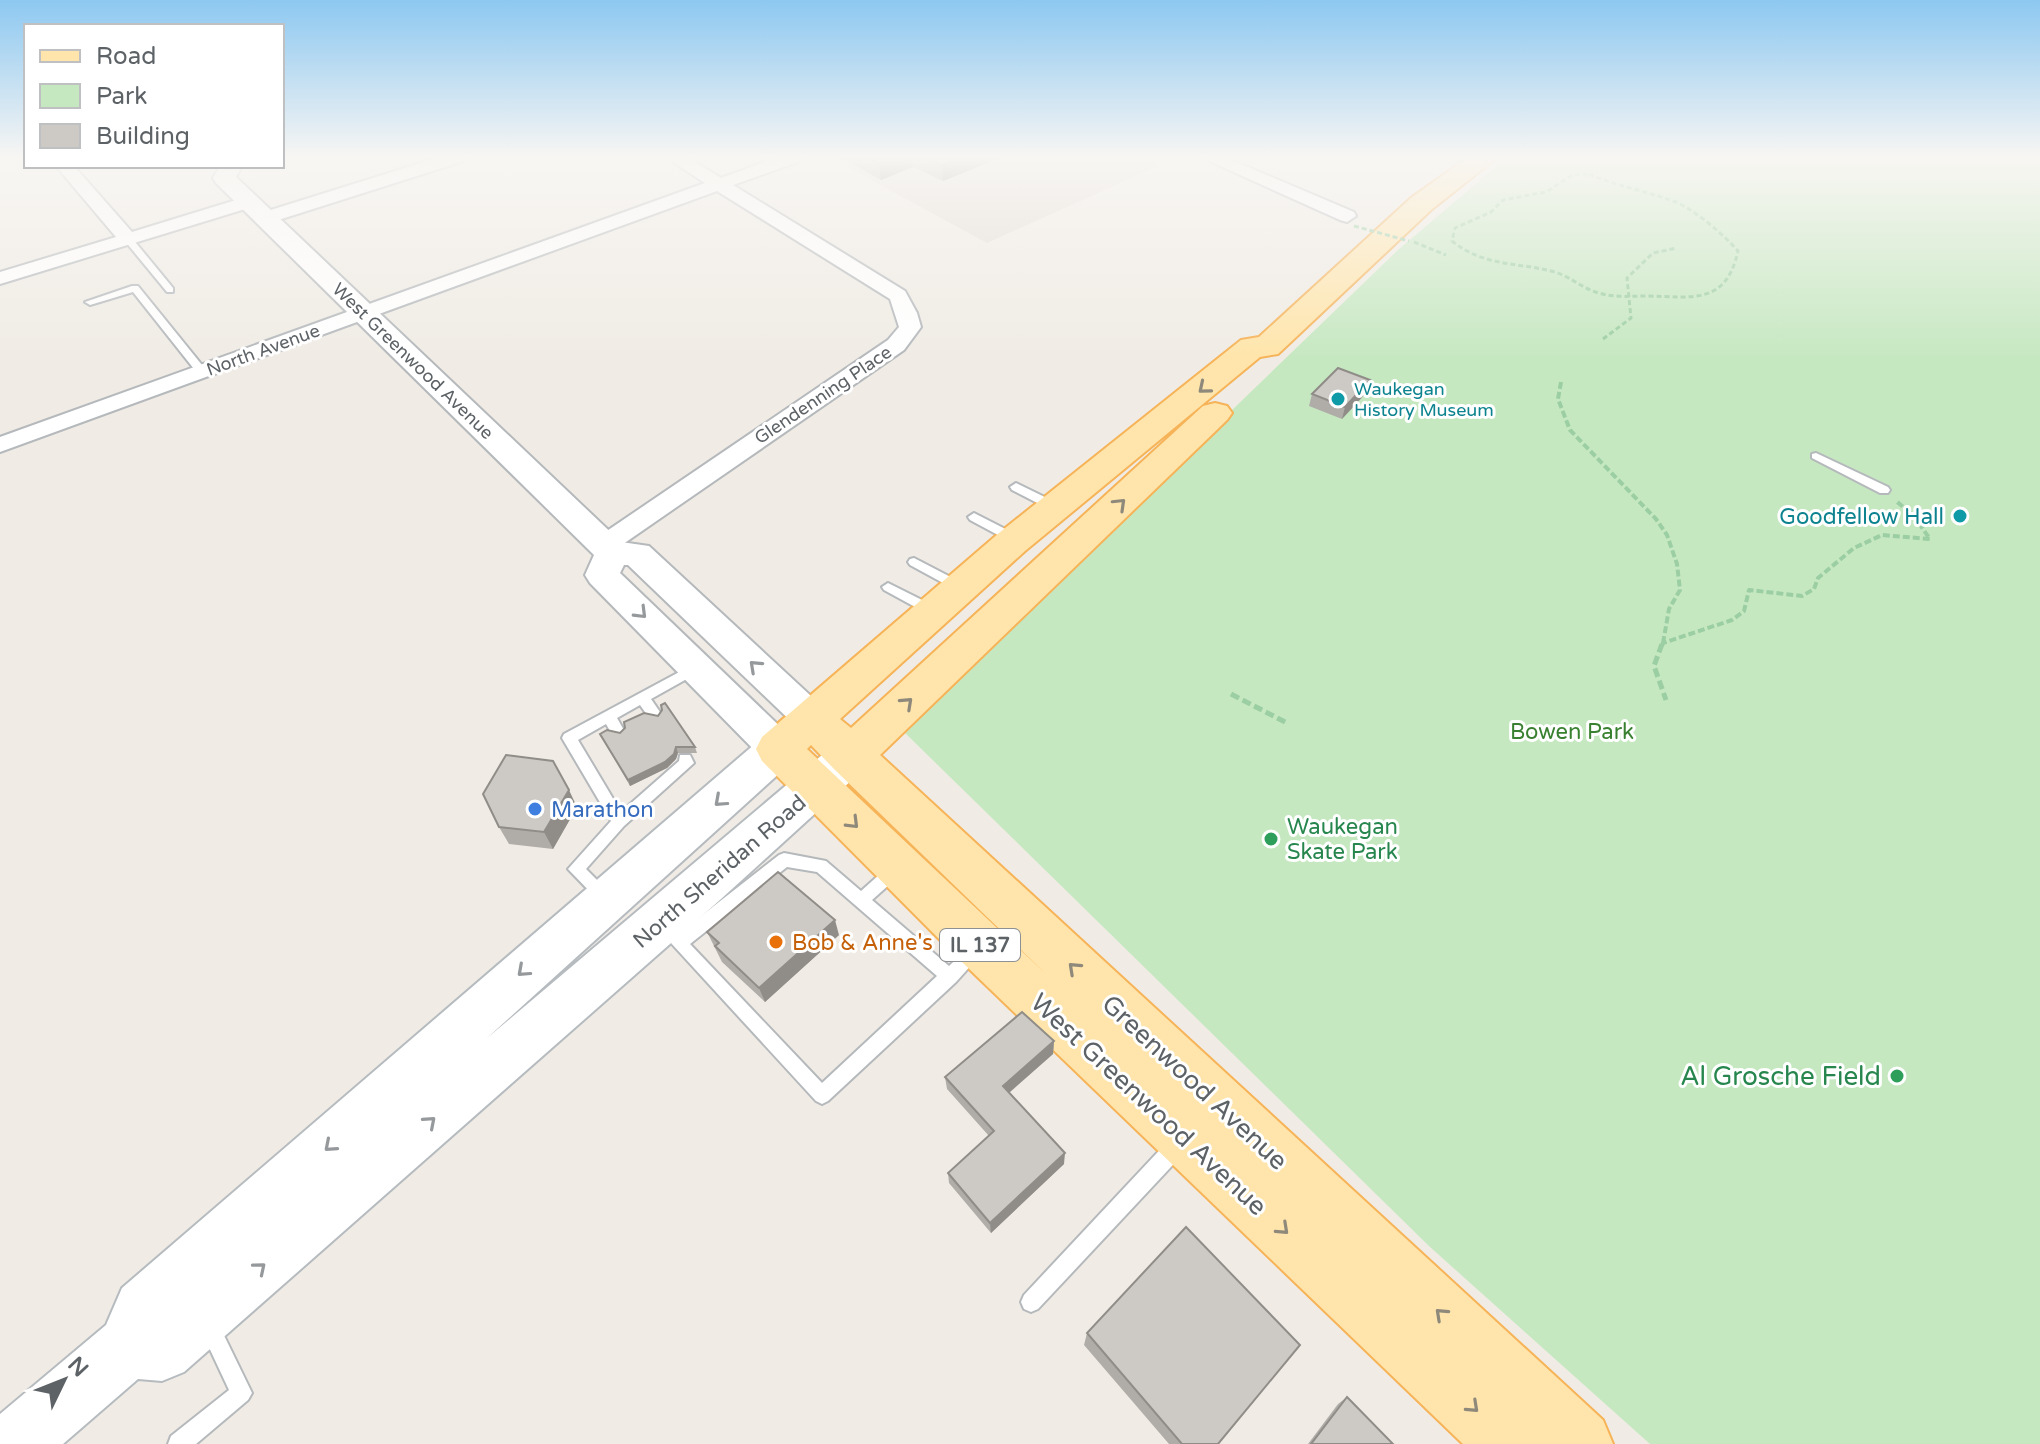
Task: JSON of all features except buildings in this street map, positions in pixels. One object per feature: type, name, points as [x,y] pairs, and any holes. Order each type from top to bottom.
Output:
[{"type":"main road","name":"North Sheridan Road","points":[[128,1347],[162,1350],[716,895],[814,753],[947,599],[1015,539],[1170,417],[1252,347],[1267,347],[1400,223]]},
{"type":"main road","name":"North Sheridan Road","points":[[14,1444],[128,1347],[143,1309],[607,898],[814,753],[1086,537],[1274,355],[1267,347]]},
{"type":"main road","name":"West Greenwood Avenue","points":[[814,753],[966,962],[1185,1137],[1512,1444]]},
{"type":"main road","name":"Greenwood Avenue","points":[[814,753],[1579,1444]]},
{"type":"street","points":[[115,223],[128,239]]},
{"type":"street","points":[[0,278],[128,239],[197,223]]},
{"type":"street","name":"West Greenwood Avenue","points":[[271,223],[608,549],[637,554],[814,753]]},
{"type":"street","name":"North Avenue","points":[[0,445],[611,223]]},
{"type":"street","name":"Glendenning Place","points":[[608,549],[896,345],[910,327],[898,295],[783,223]]},
{"type":"street","name":"West Greenwood Avenue","points":[[608,549],[602,575],[697,668],[814,753]]},
{"type":"lane","points":[[128,239],[170,290]]},
{"type":"lane","points":[[90,302],[135,288],[202,372]]},
{"type":"lane","points":[[1816,456],[1884,490]]},
{"type":"lane","points":[[1016,487],[1055,507]]},
{"type":"lane","points":[[974,517],[1015,539]]},
{"type":"lane","points":[[914,562],[947,599]]},
{"type":"lane","points":[[888,587],[947,599]]},
{"type":"lane","points":[[619,822],[569,738],[697,668]]},
{"type":"lane","points":[[643,698],[655,715]]},
{"type":"lane","points":[[609,716],[618,732]]},
{"type":"lane","points":[[607,898],[576,869],[650,786],[687,763],[685,759]]},
{"type":"lane","points":[[784,860],[821,866],[861,900],[966,962],[822,1095],[679,943],[716,895],[784,860]]},
{"type":"lane","points":[[861,900],[899,868]]},
{"type":"lane","points":[[1031,1302],[1185,1137]]},
{"type":"lane","points":[[179,1444],[241,1393],[204,1315]]},
{"type":"path","points":[[1357,223],[1440,250],[1446,255]]},
{"type":"path","points":[[1465,223],[1455,228],[1451,234],[1452,241],[1465,254],[1479,260],[1559,273],[1600,294],[1627,298],[1706,297],[1727,282],[1736,266],[1738,251],[1727,238],[1706,223]]},
{"type":"path","points":[[1603,339],[1631,318],[1627,278],[1653,253],[1677,248]]},
{"type":"path","points":[[1561,382],[1558,399],[1570,430],[1656,519],[1667,535],[1677,564],[1680,590],[1669,609],[1663,643],[1654,666],[1666,700]]},
{"type":"path","points":[[1663,643],[1732,620],[1744,611],[1749,590],[1802,596],[1814,589],[1818,578],[1854,548],[1882,535],[1930,539],[1913,515],[1884,490]]},
{"type":"path","points":[[1231,694],[1287,723]]},
{"type":"shaded area","points":[[951,223],[1031,223],[987,243]]},
{"type":"green space","name":"Bowen Park","points":[[1429,223],[2040,223],[2040,1444],[1650,1444],[1430,1247],[901,729],[1399,249]]},
{"type":"place","name":"Waukegan History Museum","points":[[1338,399]]},
{"type":"place","name":"Goodfellow Hall","points":[[1960,516]]},
{"type":"place","name":"Marathon","points":[[535,809]]},
{"type":"place","name":"Waukegan Skate Park","points":[[1271,839]]},
{"type":"place","name":"Bob & Anne's","points":[[776,942]]},
{"type":"place","name":"Al Grosche Field","points":[[1897,1076]]}]
